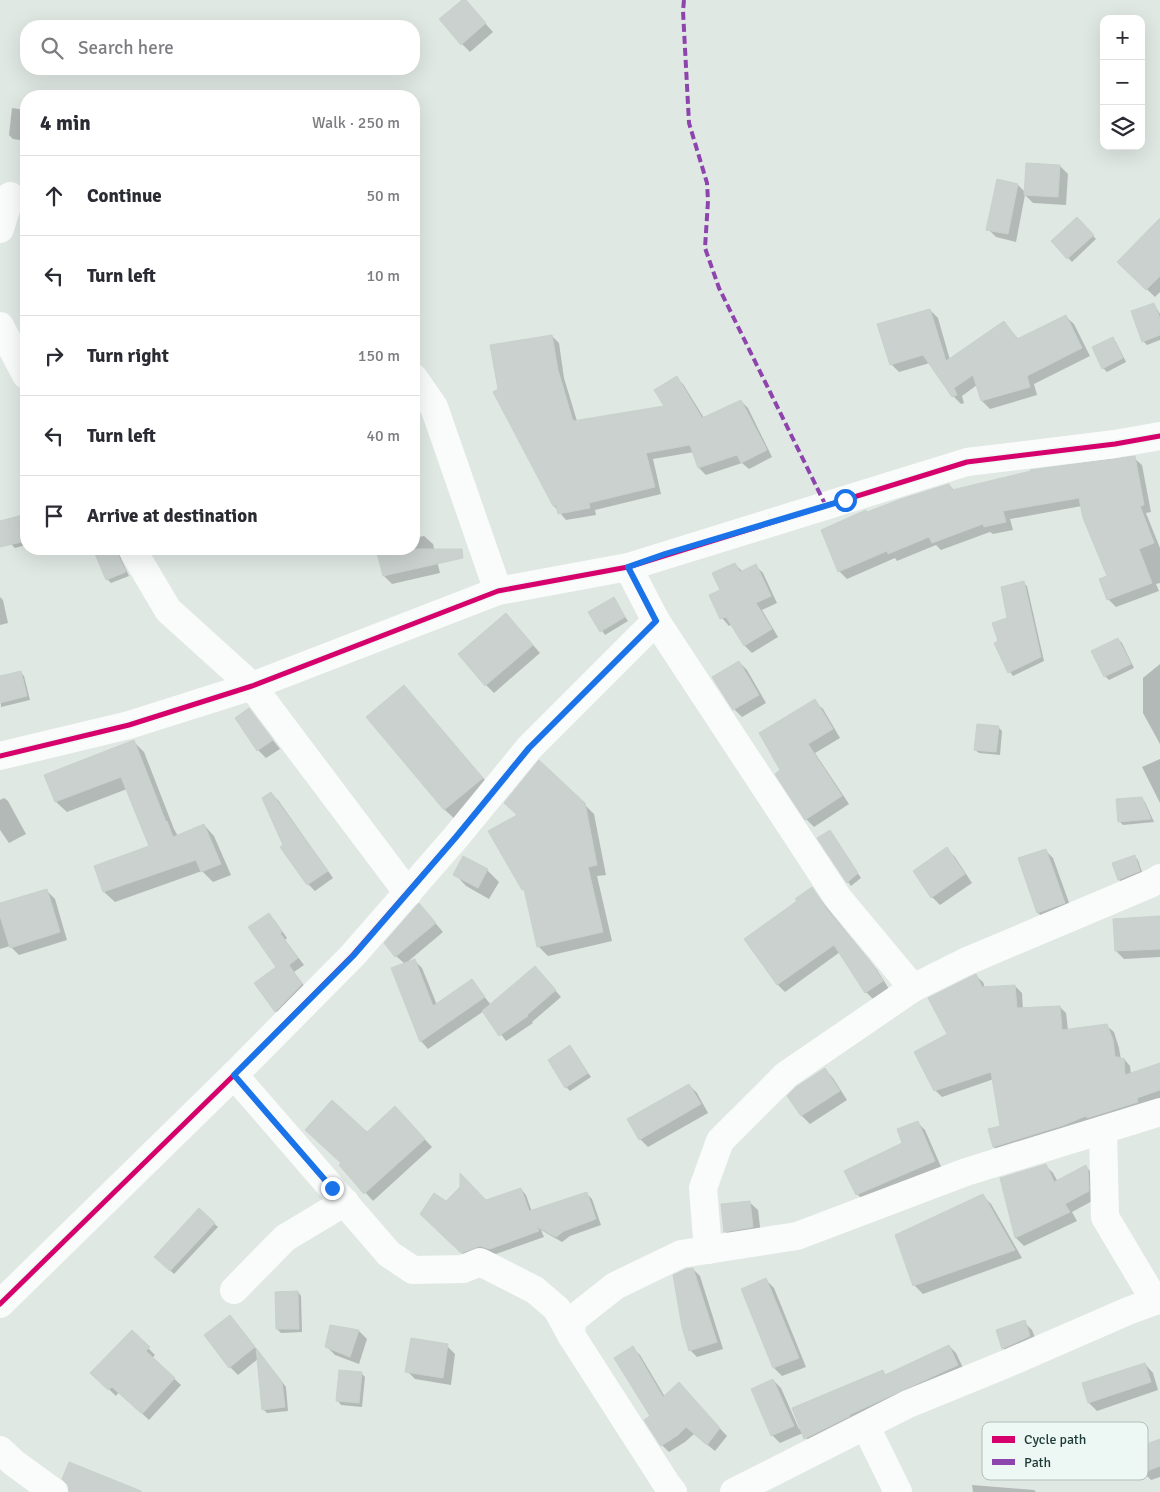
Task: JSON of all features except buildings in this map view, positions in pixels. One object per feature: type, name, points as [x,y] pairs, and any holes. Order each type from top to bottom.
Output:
[{"type":"street","points":[[0,229],[12,196]]},
{"type":"street","points":[[0,326],[20,364]]},
{"type":"street","points":[[420,387],[434,407],[498,591]]},
{"type":"street","points":[[0,756],[129,725],[252,686],[498,591],[628,567],[967,462],[1115,444],[1160,436]]},
{"type":"street","points":[[136,555],[168,610],[252,686],[408,893]]},
{"type":"street","points":[[628,567],[656,621],[838,898],[913,988]]},
{"type":"street","points":[[0,1304],[353,956],[456,837],[529,748],[656,621]]},
{"type":"street","points":[[708,1250],[703,1188],[720,1142],[786,1075],[913,988],[965,962],[1160,878]]},
{"type":"street","points":[[234,1075],[389,1254],[413,1270],[463,1269],[480,1262],[535,1290],[557,1309],[571,1336],[662,1489]]},
{"type":"street","points":[[571,1336],[572,1320],[615,1286],[681,1254],[797,1236],[966,1172],[1160,1112]]},
{"type":"street","points":[[734,1492],[866,1427],[908,1404],[1158,1300],[1105,1217],[1103,1130]]},
{"type":"street","points":[[234,1290],[285,1238],[345,1202]]},
{"type":"street","points":[[866,1427],[898,1492]]},
{"type":"street","points":[[5,1461],[54,1492]]},
{"type":"marked path","points":[[684,0],[689,123],[707,183],[708,201],[705,248],[719,288],[826,506]]},
{"type":"cycle path","points":[[0,756],[129,725],[252,686],[498,591],[628,567],[967,462],[1115,444],[1160,436]]},
{"type":"cycle path","points":[[0,1304],[234,1075],[353,955],[456,837],[529,748],[656,621]]},
{"type":"route","points":[[332,1188],[234,1075],[353,956],[456,837],[529,748],[656,621],[628,567],[665,554],[845,500]]}]
